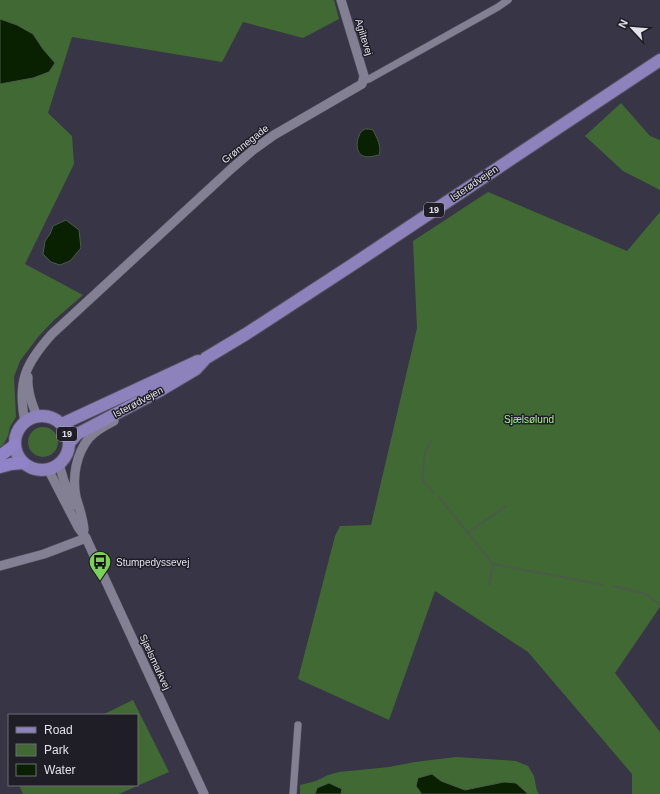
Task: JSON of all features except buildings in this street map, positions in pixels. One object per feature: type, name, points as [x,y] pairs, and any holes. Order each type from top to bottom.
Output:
[{"type":"highway","points":[[0,456],[15,445]]},
{"type":"highway","points":[[0,468],[11,464],[24,463]]},
{"type":"main road","name":"Isterødvejen","points":[[62,424],[194,362],[206,358],[355,263],[660,60]]},
{"type":"main road","name":"Isterødvejen","points":[[69,443],[77,434],[165,388],[196,369],[206,358]]},
{"type":"main road","points":[[38,416],[25,422],[21,426],[17,434],[15,445],[17,452],[24,463],[37,470],[53,467]]},
{"type":"main road","name":"19","points":[[38,416],[52,418],[62,424],[67,432],[69,443],[68,452],[64,459],[53,467]]},
{"type":"street","name":"Agiltevej","points":[[341,0],[364,76],[363,81]]},
{"type":"street","name":"Grønnegade","points":[[25,422],[22,400],[24,377],[27,367],[40,347],[52,334],[231,169],[253,150],[274,135],[359,87],[363,81],[383,72],[508,0]]},
{"type":"street","name":"Grønnegade","points":[[33,357],[29,374],[28,390],[38,416]]},
{"type":"street","name":"Sjælsmarkvej","points":[[165,388],[158,397],[106,425],[90,438],[84,446],[76,465],[74,478],[76,496],[82,516],[85,534],[204,794]]},
{"type":"street","name":"Sjælsmarkvej","points":[[53,467],[78,526],[85,534]]},
{"type":"street","points":[[0,566],[44,554],[85,534]]},
{"type":"street","points":[[293,794],[298,725]]},
{"type":"green space","points":[[0,0],[334,0],[339,19],[303,38],[243,22],[222,62],[72,37],[48,113],[72,136],[74,164],[25,264],[83,295],[53,321],[38,337],[20,361],[14,377],[16,417],[10,427],[8,436],[3,445],[0,447]]},
{"type":"green space","points":[[621,103],[650,136],[660,140],[660,190],[623,171],[585,136]]},
{"type":"green space","name":"Sjælsølund","points":[[488,192],[627,251],[660,212],[660,607],[615,673],[660,732],[660,794],[632,794],[632,774],[528,652],[435,591],[389,720],[298,679],[335,536],[340,526],[371,525],[417,328],[413,241]]},
{"type":"green space","points":[[43,427],[54,431],[58,442],[54,453],[43,457],[32,453],[28,442],[32,431]]},
{"type":"green space","points":[[133,700],[169,772],[138,786],[138,714],[104,714]]},
{"type":"green space","points":[[456,757],[516,761],[528,766],[534,776],[539,794],[528,794],[516,783],[504,782],[465,790],[441,781],[432,774],[416,786],[421,794],[300,794],[300,785],[316,781],[328,775],[339,772],[389,767]]},
{"type":"green space","points":[[19,786],[137,786],[119,794],[23,794]]},
{"type":"water","points":[[0,19],[17,25],[33,34],[55,63],[49,72],[33,78],[0,84]]},
{"type":"water","points":[[365,129],[373,130],[379,146],[379,155],[367,157],[361,155],[359,152],[357,147],[358,138]]},
{"type":"water","points":[[66,220],[79,230],[81,248],[70,261],[60,265],[51,262],[43,254],[45,241],[53,226]]},
{"type":"water","points":[[432,774],[441,781],[465,790],[504,782],[516,783],[528,794],[421,794],[416,786],[418,778]]},
{"type":"water","points":[[329,783],[342,789],[341,794],[315,794],[317,788]]},
{"type":"waterway","points":[[432,440],[425,452],[422,480],[433,492]]},
{"type":"waterway","points":[[439,497],[493,564],[604,585]]},
{"type":"waterway","points":[[468,533],[506,506]]},
{"type":"waterway","points":[[489,585],[493,565]]},
{"type":"waterway","points":[[614,586],[646,594],[660,605]]},
{"type":"place","name":"Stumpedyssevej","points":[[100,582]]}]
